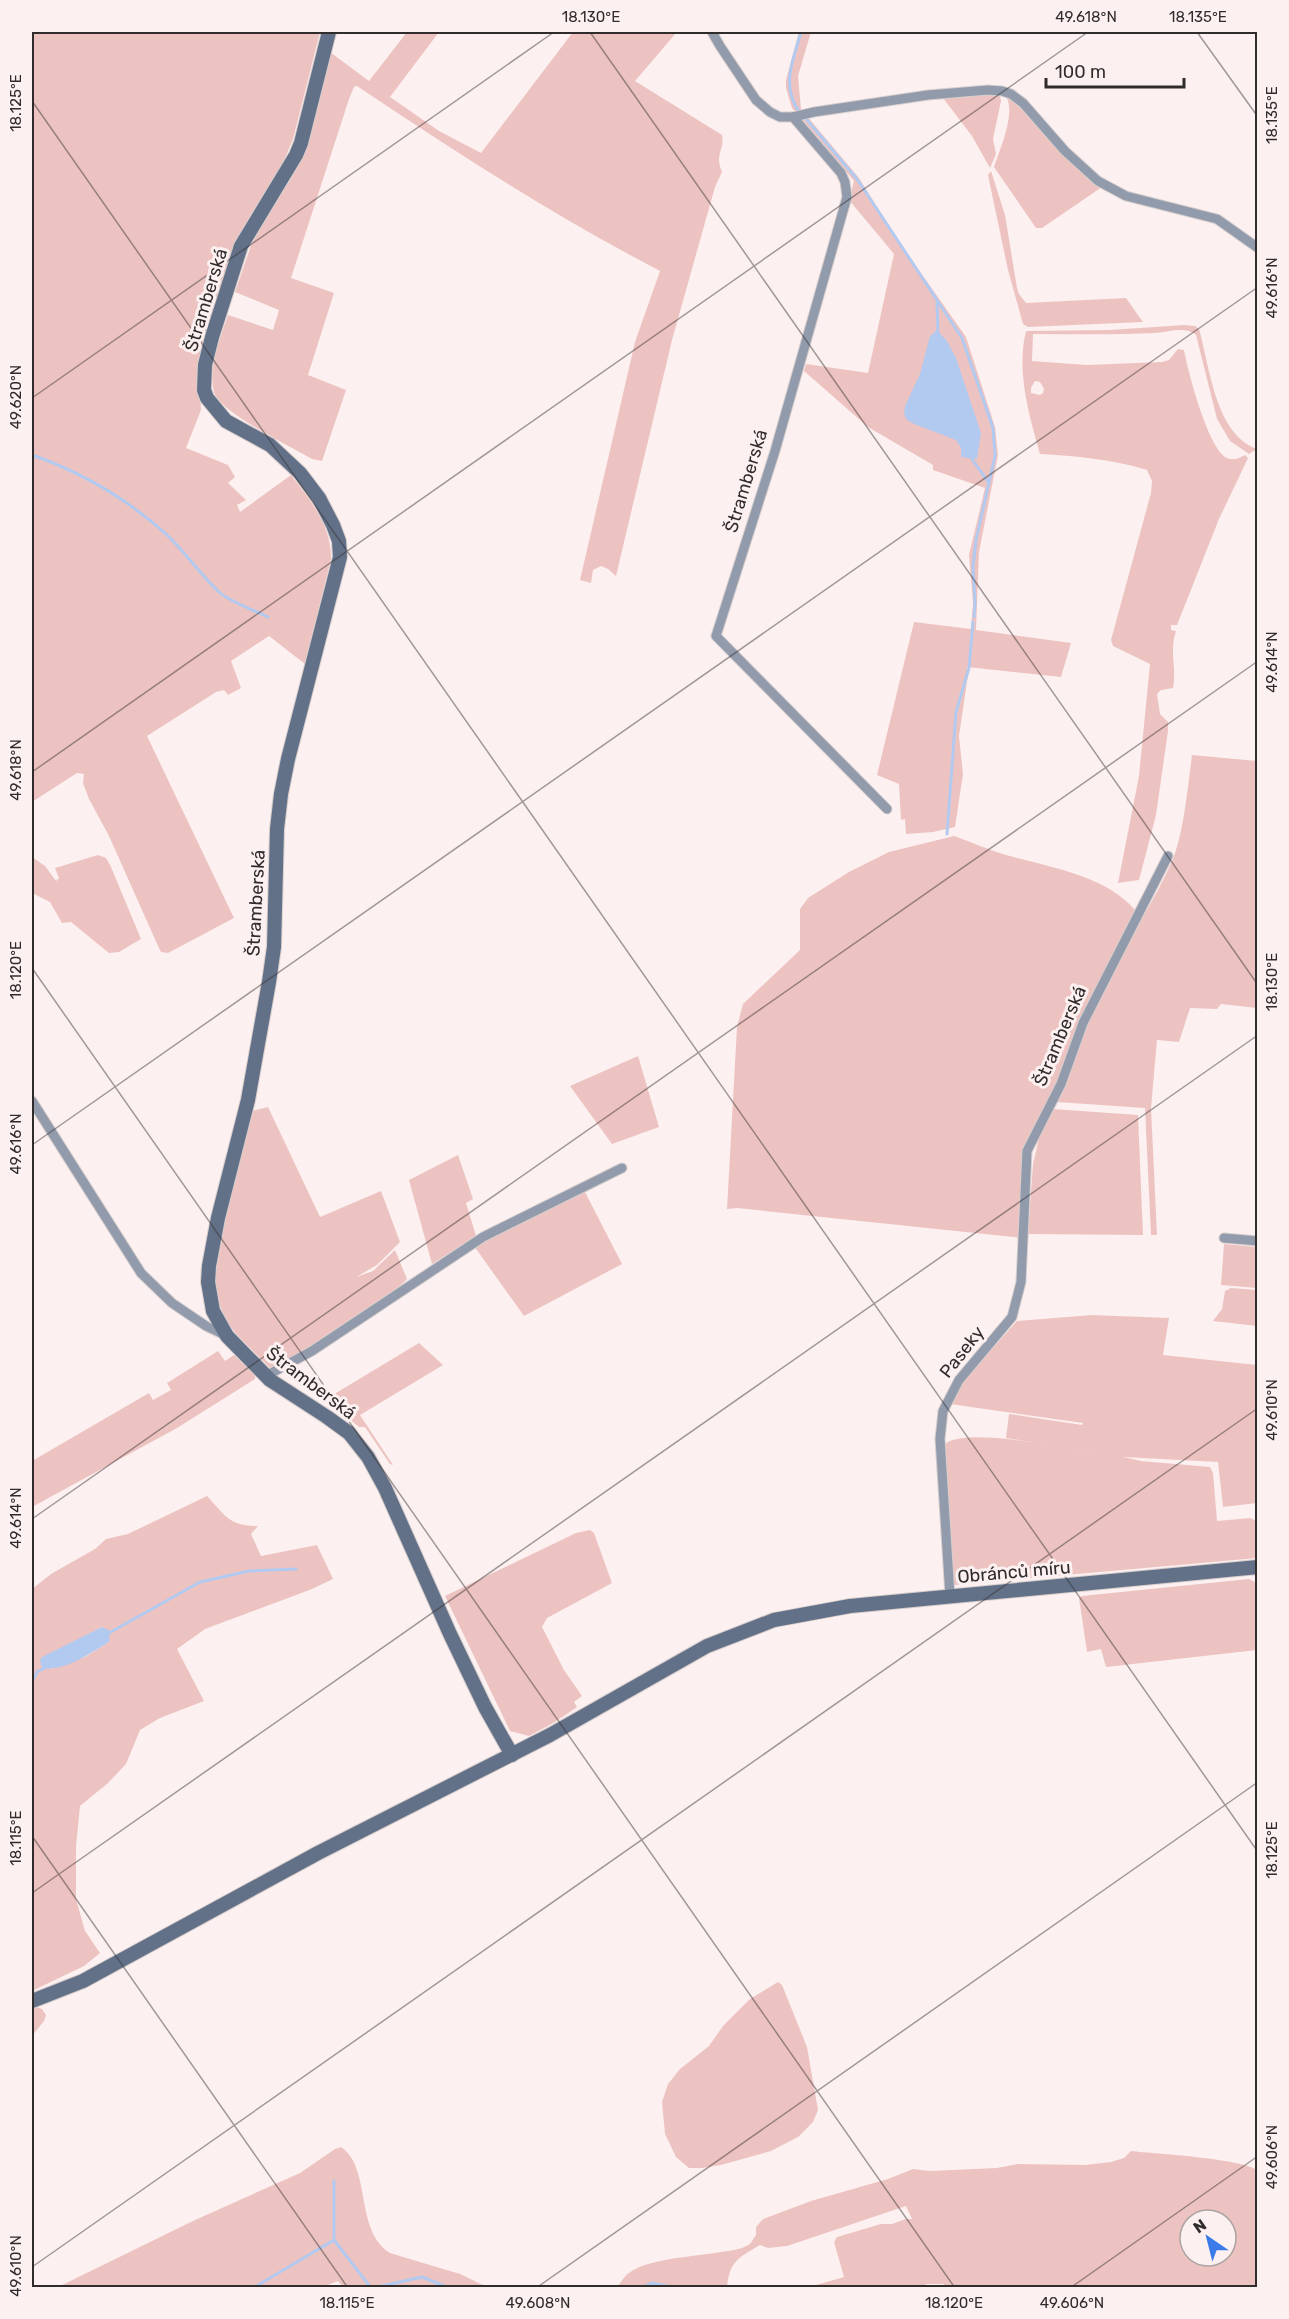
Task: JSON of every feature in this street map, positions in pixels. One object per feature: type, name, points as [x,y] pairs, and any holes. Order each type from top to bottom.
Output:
[{"type":"street","name":"Štramberská","points":[[329,32],[301,143],[241,246],[212,337],[204,380],[207,398],[221,415],[270,445],[300,473],[327,511],[340,549],[333,588],[281,794],[277,829],[274,947],[248,1100],[218,1218],[209,1266],[210,1297],[213,1311],[227,1336],[266,1376],[341,1426],[368,1457],[385,1488],[475,1687],[512,1755]]},
{"type":"street","points":[[712,32],[761,104],[780,117],[794,117],[928,95],[988,90],[1011,94],[1023,103],[1065,151],[1098,181],[1126,196],[1217,219],[1257,248]]},
{"type":"street","name":"Štramberská","points":[[794,117],[841,173],[847,197],[775,451],[716,636],[887,809]]},
{"type":"street","name":"Štramberská","points":[[1024,1240],[1027,1151],[1061,1084],[1087,1013],[1168,856]]},
{"type":"street","points":[[32,1101],[141,1273],[172,1303],[206,1326],[227,1336]]},
{"type":"street","points":[[266,1376],[312,1351],[483,1237],[622,1168]]},
{"type":"street","points":[[1224,1238],[1257,1241]]},
{"type":"street","name":"Paseky","points":[[950,1596],[940,1439],[943,1411],[959,1380],[1011,1317],[1021,1282],[1024,1240]]},
{"type":"street","name":"Obránců míru","points":[[32,2001],[83,1981],[318,1853],[512,1755],[707,1646],[774,1620],[832,1608],[1257,1568]]},
{"type":"shaded area","points":[[32,32],[320,32],[293,139],[281,167],[251,214],[237,243],[216,304],[202,349],[199,372],[201,410],[186,448],[228,465],[235,477],[228,483],[246,500],[237,505],[240,512],[291,475],[324,525],[331,559],[305,664],[269,636],[231,661],[241,688],[228,695],[224,690],[216,692],[147,736],[234,918],[168,953],[161,952],[109,836],[89,799],[83,783],[84,774],[77,773],[32,802]]},
{"type":"shaded area","points":[[407,32],[439,32],[390,97],[439,131],[481,153],[573,32],[677,32],[635,81],[722,135],[719,160],[722,172],[715,187],[672,340],[616,576],[601,566],[593,570],[591,583],[580,580],[635,342],[660,271],[506,183],[357,86],[354,87],[349,99],[291,278],[334,293],[308,375],[346,390],[322,461],[312,459],[242,419],[219,400],[214,392],[214,363],[228,315],[273,330],[279,310],[235,292],[255,234],[291,179],[305,151],[330,52],[369,81]]},
{"type":"shaded area","points":[[799,32],[811,32],[798,76],[801,109],[859,178],[897,239],[966,337],[995,427],[998,455],[979,552],[976,630],[1071,643],[1061,677],[967,667],[968,675],[959,736],[963,774],[955,827],[933,832],[906,834],[905,819],[901,820],[899,784],[877,775],[914,622],[971,629],[973,603],[969,555],[985,488],[933,470],[933,465],[868,427],[804,371],[806,364],[868,373],[894,254],[849,200],[854,181],[792,108],[786,80]]},
{"type":"shaded area","points":[[995,94],[1000,96],[1001,101],[993,139],[996,154],[990,168],[972,136],[943,98]]},
{"type":"shaded area","points":[[1006,96],[1015,99],[1066,158],[1102,187],[1042,228],[1036,228],[994,167],[1008,121],[1009,103]]},
{"type":"shaded area","points":[[991,171],[1005,215],[1017,288],[1026,303],[1126,298],[1143,322],[1028,327],[1023,324],[1008,270],[989,180],[988,175]]},
{"type":"shaded area","points":[[1184,325],[1195,326],[1199,329],[1216,398],[1223,414],[1243,441],[1257,449],[1249,454],[1230,441],[1217,419],[1196,335],[1192,332],[1182,330],[1141,334],[1033,334],[1032,361],[1087,365],[1162,362],[1169,360],[1178,349],[1184,350],[1200,409],[1220,452],[1229,459],[1245,455],[1248,458],[1219,519],[1177,625],[1171,625],[1171,630],[1176,631],[1173,646],[1173,688],[1161,690],[1157,694],[1160,714],[1168,722],[1168,731],[1156,815],[1139,880],[1118,883],[1139,776],[1150,664],[1113,646],[1111,640],[1151,493],[1152,481],[1147,470],[1134,466],[1040,454],[1025,393],[1022,362],[1026,331],[1110,330]],"holes":[[[1035,381],[1040,382],[1044,389],[1043,393],[1040,395],[1031,393]]]},
{"type":"shaded area","points":[[1192,755],[1257,761],[1257,1008],[1221,1004],[1217,1009],[1190,1008],[1179,1042],[1157,1040],[1151,1108],[1157,1235],[1151,1235],[1145,1108],[1057,1102],[1100,994],[1173,859],[1183,822]]},
{"type":"shaded area","points":[[954,836],[1000,853],[1058,868],[1093,881],[1124,899],[1136,911],[1094,992],[1073,1037],[1058,1082],[1024,1149],[1022,1238],[737,1208],[727,1209],[737,1027],[743,1004],[800,950],[800,909],[808,898],[849,872],[889,852]]},
{"type":"shaded area","points":[[98,855],[106,858],[111,867],[141,939],[119,952],[109,953],[71,922],[62,923],[50,902],[32,893],[32,857],[45,866],[56,881],[59,878],[55,868]]},
{"type":"shaded area","points":[[638,1056],[659,1127],[612,1144],[570,1086]]},
{"type":"shaded area","points":[[268,1107],[320,1217],[381,1191],[400,1242],[377,1265],[356,1277],[373,1271],[395,1250],[407,1279],[397,1289],[327,1338],[271,1369],[226,1321],[216,1295],[215,1263],[252,1111]]},
{"type":"shaded area","points":[[1053,1109],[1138,1115],[1143,1235],[1028,1234],[1033,1164],[1040,1134]]},
{"type":"shaded area","points":[[458,1155],[473,1199],[466,1203],[476,1236],[432,1264],[409,1180]]},
{"type":"shaded area","points":[[585,1192],[622,1264],[524,1316],[474,1246]]},
{"type":"shaded area","points":[[1224,1244],[1257,1247],[1257,1288],[1221,1285]]},
{"type":"shaded area","points":[[1231,1288],[1257,1290],[1257,1326],[1213,1321],[1222,1309],[1225,1291]]},
{"type":"shaded area","points":[[1092,1315],[1169,1318],[1163,1355],[1257,1365],[1257,1503],[1223,1507],[1218,1462],[1123,1457],[1141,1461],[1210,1467],[1213,1473],[1217,1521],[1250,1518],[1257,1521],[1257,1558],[953,1584],[944,1445],[955,1439],[972,1437],[1039,1443],[1006,1438],[1009,1414],[1082,1425],[1083,1423],[950,1404],[967,1377],[1017,1321]]},
{"type":"shaded area","points":[[419,1343],[443,1365],[360,1415],[393,1465],[390,1464],[365,1427],[359,1427],[326,1399]]},
{"type":"shaded area","points":[[218,1351],[225,1361],[234,1355],[255,1375],[255,1379],[177,1428],[32,1507],[32,1461],[149,1393],[153,1400],[171,1390],[167,1383]]},
{"type":"shaded area","points":[[207,1496],[234,1522],[258,1526],[251,1534],[261,1556],[317,1545],[333,1579],[205,1629],[177,1649],[204,1701],[160,1718],[140,1730],[126,1764],[108,1783],[80,1806],[76,1846],[76,1899],[85,1931],[100,1953],[84,1966],[32,1991],[32,1589],[51,1574],[95,1549],[106,1539],[128,1534]],"holes":[[[102,1627],[109,1642],[85,1657],[51,1669],[74,1642]]]},
{"type":"shaded area","points":[[590,1530],[594,1533],[612,1583],[547,1618],[542,1627],[564,1670],[582,1696],[574,1702],[577,1707],[529,1736],[510,1731],[445,1596],[576,1533]]},
{"type":"shaded area","points":[[1249,1579],[1257,1583],[1257,1650],[1106,1667],[1101,1649],[1087,1652],[1079,1598],[1082,1596]]},
{"type":"shaded area","points":[[778,1982],[782,1985],[807,2047],[818,2110],[813,2122],[798,2137],[771,2151],[721,2165],[689,2168],[676,2157],[665,2134],[662,2102],[668,2084],[680,2069],[709,2046],[723,2026],[750,1999]]},
{"type":"shaded area","points":[[32,2007],[42,2009],[46,2015],[32,2036]]},
{"type":"shaded area","points":[[341,2147],[351,2157],[357,2169],[367,2215],[379,2243],[390,2253],[460,2274],[487,2287],[344,2288],[338,2281],[320,2288],[58,2287],[195,2220],[300,2173]]},
{"type":"shaded area","points":[[1131,2151],[1233,2162],[1257,2170],[1257,2287],[941,2288],[944,2284],[926,2284],[926,2288],[809,2287],[844,2277],[834,2242],[837,2237],[881,2224],[912,2219],[906,2206],[787,2246],[768,2248],[760,2245],[736,2261],[730,2271],[727,2287],[617,2287],[627,2274],[639,2267],[667,2260],[742,2248],[750,2244],[756,2235],[756,2227],[763,2219],[811,2201],[888,2179],[913,2169],[930,2171],[997,2168],[1018,2164],[1085,2165],[1124,2158]]},
{"type":"water","points":[[937,330],[947,341],[956,358],[981,433],[977,459],[961,457],[961,448],[956,440],[914,424],[907,420],[904,414],[905,406],[920,374],[930,336]]},
{"type":"water","points":[[102,1627],[110,1631],[109,1642],[68,1664],[42,1668],[40,1660],[42,1657]]},
{"type":"waterway","points":[[801,32],[790,79],[790,88],[796,107],[857,179],[962,338],[993,428],[995,456],[976,540],[973,567],[974,617]]},
{"type":"waterway","points":[[937,303],[938,333]]},
{"type":"waterway","points":[[32,455],[86,478],[136,509],[166,534],[219,592],[268,617]]},
{"type":"waterway","points":[[969,455],[989,483]]},
{"type":"waterway","points":[[947,834],[956,712],[969,668],[973,622]]},
{"type":"waterway","points":[[109,1633],[200,1582],[249,1571],[296,1569]]},
{"type":"waterway","points":[[37,1672],[48,1666]]},
{"type":"waterway","points":[[32,1681],[36,1674]]},
{"type":"waterway","points":[[334,2181],[334,2240]]},
{"type":"waterway","points":[[253,2288],[334,2240],[371,2288]]},
{"type":"waterway","points":[[373,2288],[422,2277],[449,2288]]},
{"type":"waterway","points":[[641,2288],[652,2283],[676,2288]]}]
